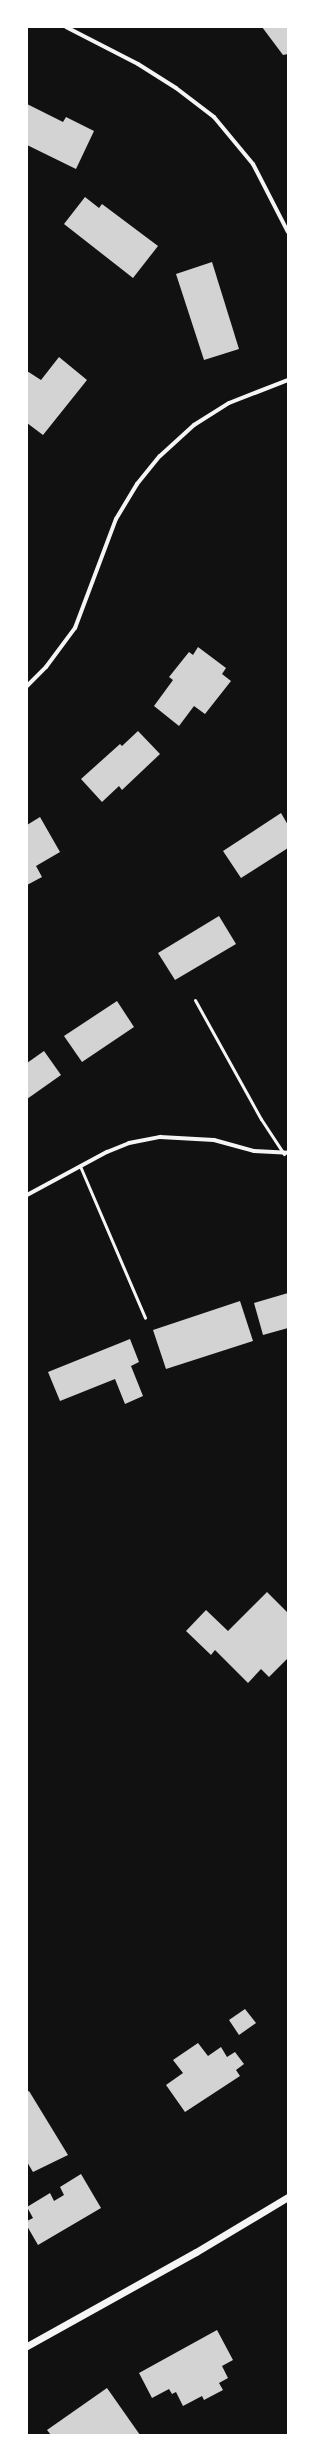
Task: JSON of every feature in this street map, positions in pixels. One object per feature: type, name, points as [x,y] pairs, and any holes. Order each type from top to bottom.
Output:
[{"type":"street","points":[[66,27],[138,64],[176,88],[214,117],[253,164],[288,232]]},
{"type":"street","points":[[27,686],[46,667],[74,628],[116,519],[137,484],[160,456],[194,425],[229,403],[288,380]]},
{"type":"street","points":[[27,1195],[80,1166],[129,1143],[160,1137],[214,1140],[254,1151],[286,1154]]},
{"type":"street","points":[[27,2346],[196,2252],[288,2197]]},
{"type":"lane","points":[[194,1000],[261,1119],[286,1154]]},
{"type":"lane","points":[[80,1166],[145,1318]]},
{"type":"building","points":[[262,27],[288,27],[288,54],[283,55]]},
{"type":"building","points":[[27,104],[63,122],[66,117],[94,131],[76,169],[27,145]]},
{"type":"building","points":[[85,197],[99,208],[102,204],[158,246],[133,278],[64,224]]},
{"type":"building","points":[[212,262],[239,349],[204,360],[176,274]]},
{"type":"building","points":[[59,357],[87,380],[43,435],[27,423],[27,371],[41,380]]},
{"type":"building","points":[[198,647],[226,668],[222,674],[231,681],[205,714],[194,706],[179,726],[154,706],[173,680],[169,677],[189,652],[193,655]]},
{"type":"building","points":[[138,731],[160,754],[122,790],[119,786],[102,802],[81,779],[120,744],[122,746]]},
{"type":"building","points":[[281,813],[288,825],[288,848],[241,878],[223,851]]},
{"type":"building","points":[[40,817],[60,852],[36,866],[42,877],[27,885],[27,825]]},
{"type":"building","points":[[219,916],[236,944],[175,980],[158,953]]},
{"type":"building","points":[[117,1001],[134,1027],[82,1062],[64,1036]]},
{"type":"building","points":[[44,1051],[61,1075],[27,1099],[27,1063]]},
{"type":"building","points":[[288,1293],[288,1328],[263,1335],[254,1303]]},
{"type":"building","points":[[240,1301],[253,1341],[166,1369],[153,1330]]},
{"type":"building","points":[[130,1339],[139,1362],[131,1366],[143,1396],[125,1404],[115,1379],[60,1401],[48,1372]]},
{"type":"building","points":[[267,1592],[288,1613],[288,1658],[269,1677],[261,1669],[248,1683],[215,1650],[211,1655],[186,1631],[206,1610],[228,1631]]},
{"type":"building","points":[[245,2009],[256,2023],[239,2035],[229,2020]]},
{"type":"building","points":[[198,2043],[208,2056],[221,2047],[227,2057],[235,2052],[244,2064],[236,2070],[240,2076],[185,2112],[166,2085],[183,2073],[173,2060]]},
{"type":"building","points":[[29,2091],[68,2155],[33,2172],[27,2162],[27,2092]]},
{"type":"building","points":[[81,2174],[101,2208],[38,2245],[27,2226],[27,2221],[33,2218],[27,2207],[50,2193],[54,2201],[64,2195],[60,2187]]},
{"type":"building","points":[[217,2330],[233,2360],[222,2366],[228,2378],[219,2383],[223,2390],[204,2400],[202,2396],[183,2406],[176,2392],[172,2394],[169,2389],[152,2398],[139,2373]]},
{"type":"building","points":[[107,2388],[140,2435],[51,2435],[47,2430]]}]
